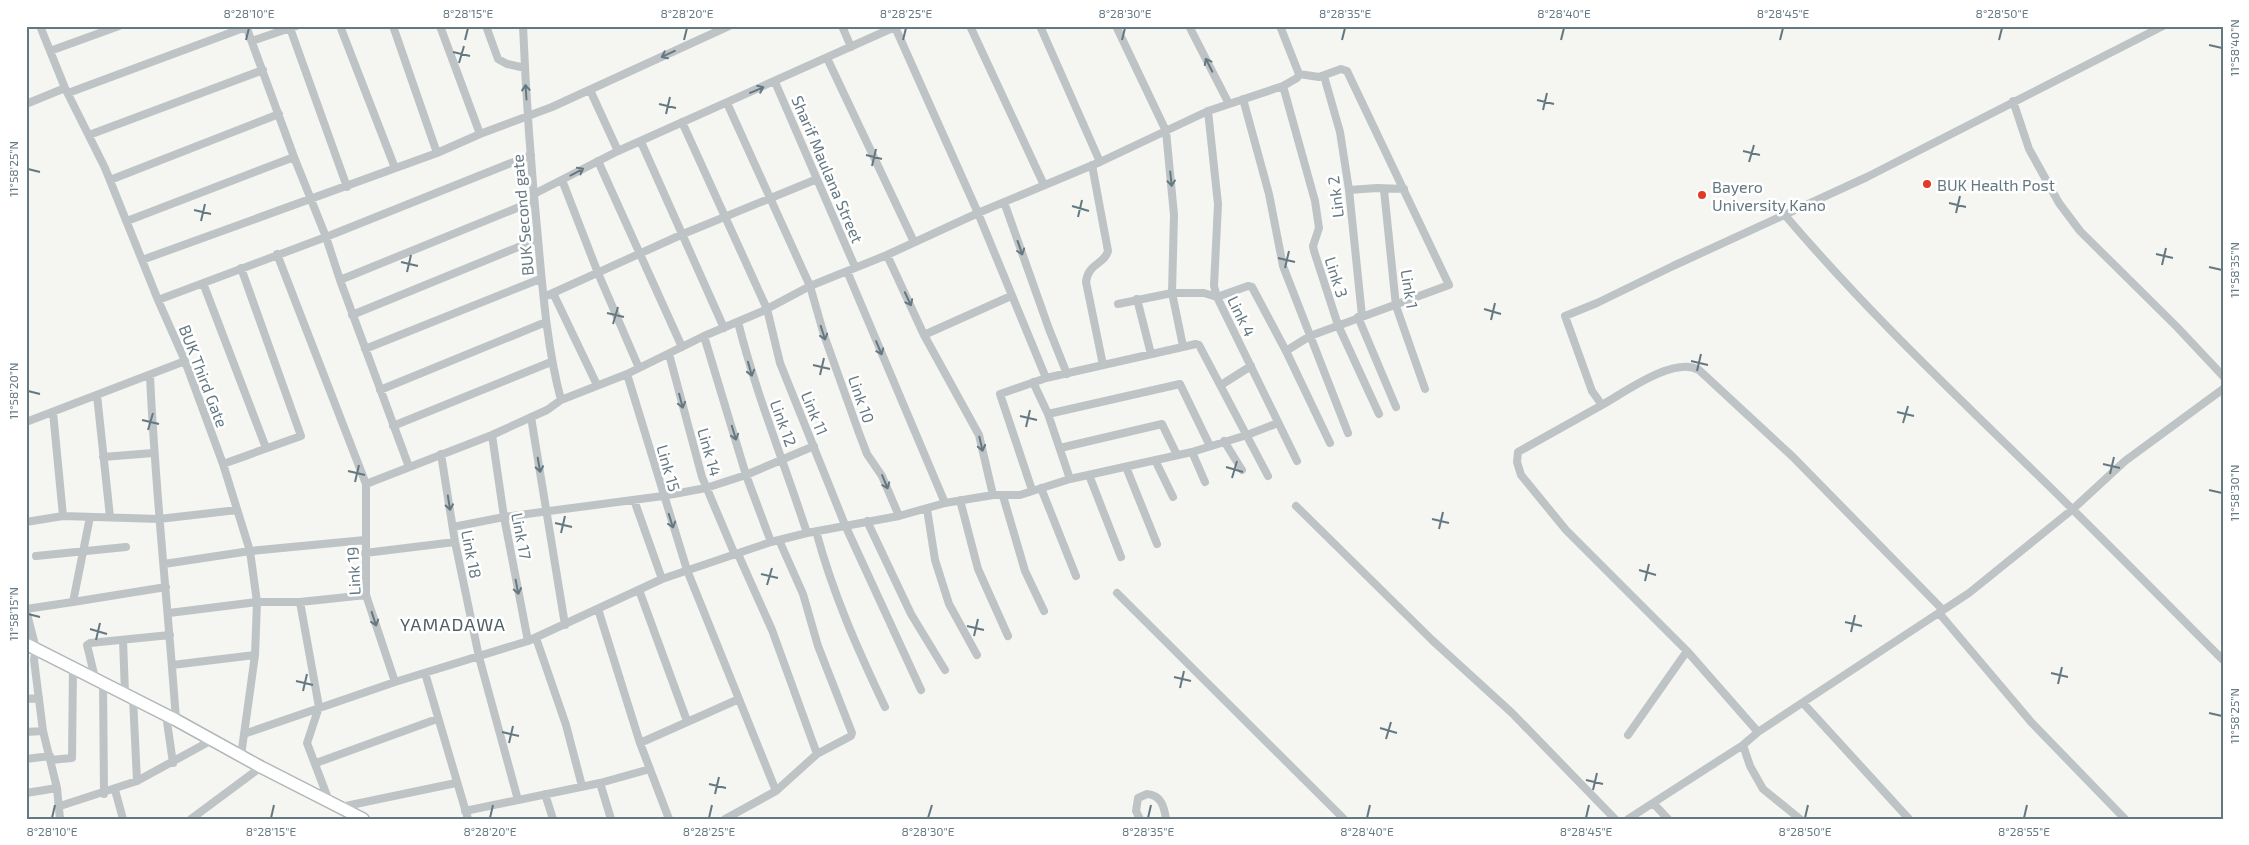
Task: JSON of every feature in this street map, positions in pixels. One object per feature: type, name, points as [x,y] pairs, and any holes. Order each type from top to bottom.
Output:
[{"type":"street","name":"BUK Third Gate","points":[[40,26],[67,91],[90,134],[110,180],[158,300],[185,361],[223,464],[250,551],[258,602],[255,655],[241,756]]},
{"type":"street","points":[[50,51],[119,26]]},
{"type":"street","points":[[26,104],[246,26],[294,157],[326,237],[352,315],[393,426],[410,467]]},
{"type":"street","points":[[340,26],[394,168]]},
{"type":"street","points":[[392,26],[437,154]]},
{"type":"street","points":[[440,26],[480,134]]},
{"type":"street","points":[[486,26],[498,59],[507,64],[525,68]]},
{"type":"street","name":"BUK Second gate","points":[[523,26],[540,279],[544,298],[550,362],[561,400]]},
{"type":"street","points":[[142,260],[310,198],[347,187],[394,168],[437,154],[480,134],[590,90],[728,26]]},
{"type":"street","points":[[842,26],[851,47]]},
{"type":"street","points":[[970,26],[1044,185]]},
{"type":"street","points":[[1040,26],[1096,163],[1108,251],[1105,257],[1090,269],[1086,282],[1103,365]]},
{"type":"street","points":[[1116,26],[1166,131],[1174,216],[1172,293],[1184,346]]},
{"type":"street","points":[[1189,26],[1229,104]]},
{"type":"street","points":[[1280,26],[1299,74]]},
{"type":"street","points":[[1602,405],[1592,391],[1564,316],[1597,303],[1784,214],[1867,178],[2163,26]]},
{"type":"street","points":[[252,41],[293,27],[347,187]]},
{"type":"street","points":[[340,280],[534,197],[618,151],[896,27],[978,213],[1046,378]]},
{"type":"street","points":[[826,58],[914,242]]},
{"type":"street","points":[[1286,351],[1310,336],[1338,325],[1449,287],[1347,71],[1341,69],[1324,76],[1314,77],[1299,74]]},
{"type":"street","points":[[90,134],[263,70]]},
{"type":"street","points":[[277,254],[366,484],[492,435],[548,410],[561,400],[627,374],[810,286],[887,255],[978,213],[1096,163],[1208,111],[1283,86],[1297,78],[1299,74]]},
{"type":"street","name":"Link 2","points":[[1324,76],[1340,132],[1349,190],[1360,317],[1396,407]]},
{"type":"street","name":"Sharif Maulana Street","points":[[775,82],[855,267]]},
{"type":"street","name":"Link 3","points":[[1283,86],[1315,201],[1319,228],[1313,246],[1314,250],[1338,325],[1379,414]]},
{"type":"street","points":[[590,90],[618,151]]},
{"type":"street","points":[[1243,99],[1269,194],[1283,266],[1348,433]]},
{"type":"street","points":[[2014,101],[2029,149],[2059,203],[2080,231],[2177,327],[2223,376]]},
{"type":"street","name":"Link 10","points":[[727,103],[810,286],[824,335],[859,434],[867,454],[882,476],[899,516]]},
{"type":"street","name":"Link 4","points":[[1208,111],[1218,204],[1214,286],[1217,298],[1297,461]]},
{"type":"street","points":[[110,180],[279,114]]},
{"type":"street","name":"Link 11","points":[[682,122],[767,308],[780,363],[845,525],[921,690]]},
{"type":"street","points":[[641,142],[724,328]]},
{"type":"street","points":[[158,300],[326,237],[531,155]]},
{"type":"street","points":[[126,221],[294,157]]},
{"type":"street","points":[[598,161],[639,255],[682,346]]},
{"type":"street","points":[[544,298],[683,234],[817,179]]},
{"type":"street","points":[[562,180],[598,273],[639,368]]},
{"type":"street","points":[[1349,190],[1404,189]]},
{"type":"street","name":"Link 1","points":[[1384,190],[1396,306],[1425,389]]},
{"type":"street","points":[[1004,202],[1067,374]]},
{"type":"street","points":[[978,213],[1046,378]]},
{"type":"street","points":[[1784,214],[1824,261],[1922,363],[2223,660]]},
{"type":"street","points":[[352,315],[538,239]]},
{"type":"street","points":[[887,255],[924,335],[979,435],[992,496]]},
{"type":"street","points":[[223,464],[300,438],[301,434],[241,268]]},
{"type":"street","points":[[847,271],[945,503]]},
{"type":"street","points":[[365,349],[540,279]]},
{"type":"street","points":[[203,283],[266,448]]},
{"type":"street","points":[[1118,304],[1172,293],[1204,293],[1217,298],[1248,286],[1252,287],[1286,351],[1330,442]]},
{"type":"street","points":[[553,293],[597,385]]},
{"type":"street","points":[[924,335],[1011,296]]},
{"type":"street","points":[[1137,299],[1151,354]]},
{"type":"street","points":[[380,390],[546,322]]},
{"type":"street","name":"Link 12","points":[[738,322],[751,373],[807,533]]},
{"type":"street","points":[[704,336],[746,475],[775,541],[802,594],[818,646],[852,730],[851,736],[817,754],[776,791],[726,819]]},
{"type":"street","points":[[1032,490],[999,396],[1046,378],[1184,346],[1199,345],[1268,476]]},
{"type":"street","name":"Link 14","points":[[669,354],[706,488],[772,630],[817,754]]},
{"type":"street","points":[[26,422],[185,361]]},
{"type":"street","points":[[393,426],[550,362]]},
{"type":"street","points":[[1221,385],[1251,366]]},
{"type":"street","points":[[1758,732],[1687,651],[1566,530],[1518,469],[1517,456],[1523,449],[1673,368],[1692,366],[1700,370],[1793,457],[1940,611],[2031,722],[2125,819]]},
{"type":"street","name":"Link 15","points":[[627,374],[687,570],[776,791]]},
{"type":"street","points":[[150,375],[153,453],[169,613],[172,666],[171,717],[173,763]]},
{"type":"street","points":[[1033,382],[1048,414],[1070,479]]},
{"type":"street","points":[[1048,414],[1180,384],[1210,446]]},
{"type":"street","points":[[1628,819],[1743,745],[1758,732],[1940,611],[2014,558],[2072,509],[2125,460],[2223,390]]},
{"type":"street","points":[[98,395],[110,518]]},
{"type":"street","points":[[53,412],[63,516]]},
{"type":"street","points":[[531,417],[565,625]]},
{"type":"street","points":[[244,734],[395,682],[532,640],[662,579],[775,541],[845,525],[899,516],[960,500],[1020,495],[1070,479],[1192,452],[1246,435],[1278,422]]},
{"type":"street","points":[[1060,448],[1162,424],[1177,455]]},
{"type":"street","name":"Link 17","points":[[492,435],[504,517],[532,640],[566,725],[582,786]]},
{"type":"street","points":[[1224,441],[1242,470]]},
{"type":"street","points":[[453,527],[504,517],[663,496],[706,488],[746,475],[814,446]]},
{"type":"street","points":[[1192,452],[1205,482]]},
{"type":"street","points":[[103,458],[153,453]]},
{"type":"street","name":"Link 18","points":[[441,454],[455,542],[479,657],[518,800]]},
{"type":"street","points":[[1155,460],[1173,497]]},
{"type":"street","points":[[1126,467],[1157,544]]},
{"type":"street","points":[[1089,475],[1121,557]]},
{"type":"street","name":"Link 19","points":[[366,484],[366,595],[395,682]]},
{"type":"street","points":[[1040,488],[1076,576]]},
{"type":"street","points":[[1003,496],[1025,571],[1044,611]]},
{"type":"street","points":[[634,500],[662,579]]},
{"type":"street","points":[[960,500],[978,568],[1008,636]]},
{"type":"street","points":[[1296,506],[1432,640],[1512,713],[1615,819]]},
{"type":"street","points":[[927,509],[935,560],[949,604],[977,654]]},
{"type":"street","points":[[26,522],[63,516],[159,519],[237,510]]},
{"type":"street","points":[[73,602],[90,516]]},
{"type":"street","points":[[867,521],[911,614],[944,670]]},
{"type":"street","points":[[816,531],[829,577],[856,646],[885,707]]},
{"type":"street","points":[[164,564],[250,551],[365,540]]},
{"type":"street","points":[[365,553],[455,542]]},
{"type":"street","points":[[36,556],[126,547]]},
{"type":"street","points":[[59,818],[60,806],[44,731],[31,654],[26,610],[166,587]]},
{"type":"street","points":[[639,590],[687,721]]},
{"type":"street","points":[[1117,593],[1344,819]]},
{"type":"street","points":[[169,613],[258,602],[300,602],[366,595]]},
{"type":"street","points":[[300,602],[319,707],[307,743],[329,801]]},
{"type":"street","points":[[598,609],[640,743],[669,819]]},
{"type":"street","points":[[104,794],[99,680],[87,645],[170,635]]},
{"type":"street","points":[[123,640],[137,781]]},
{"type":"street","points":[[1628,735],[1687,651]]},
{"type":"street","points":[[31,654],[73,667],[171,717],[348,813],[363,819]]},
{"type":"street","points":[[172,666],[255,655]]},
{"type":"street","points":[[26,759],[72,758],[73,667]]},
{"type":"street","points":[[425,673],[468,819]]},
{"type":"street","points":[[26,699],[39,698]]},
{"type":"street","points":[[640,743],[739,699]]},
{"type":"street","points":[[1803,703],[1909,819]]},
{"type":"street","points":[[316,763],[437,719]]},
{"type":"street","points":[[26,732],[44,731]]},
{"type":"street","points":[[60,806],[104,794],[137,781],[212,740]]},
{"type":"street","points":[[1743,745],[1750,766],[1763,789],[1800,819]]},
{"type":"street","points":[[191,819],[261,767]]},
{"type":"street","points":[[465,811],[600,782],[650,769]]},
{"type":"street","points":[[600,782],[612,819]]},
{"type":"street","points":[[348,813],[456,783]]},
{"type":"street","points":[[26,793],[57,788]]},
{"type":"street","points":[[115,790],[124,819]]},
{"type":"street","points":[[546,794],[552,819]]},
{"type":"street","points":[[1140,819],[1136,811],[1138,798],[1147,794],[1156,796],[1162,802],[1166,819]]},
{"type":"street","points":[[1653,803],[1668,819]]},
{"type":"place","name":"BUK Health Post","points":[[1927,184]]},
{"type":"place","name":"Bayero University Kano","points":[[1702,195]]},
{"type":"district","name":"YAMADAWA","points":[[453,624]]}]
